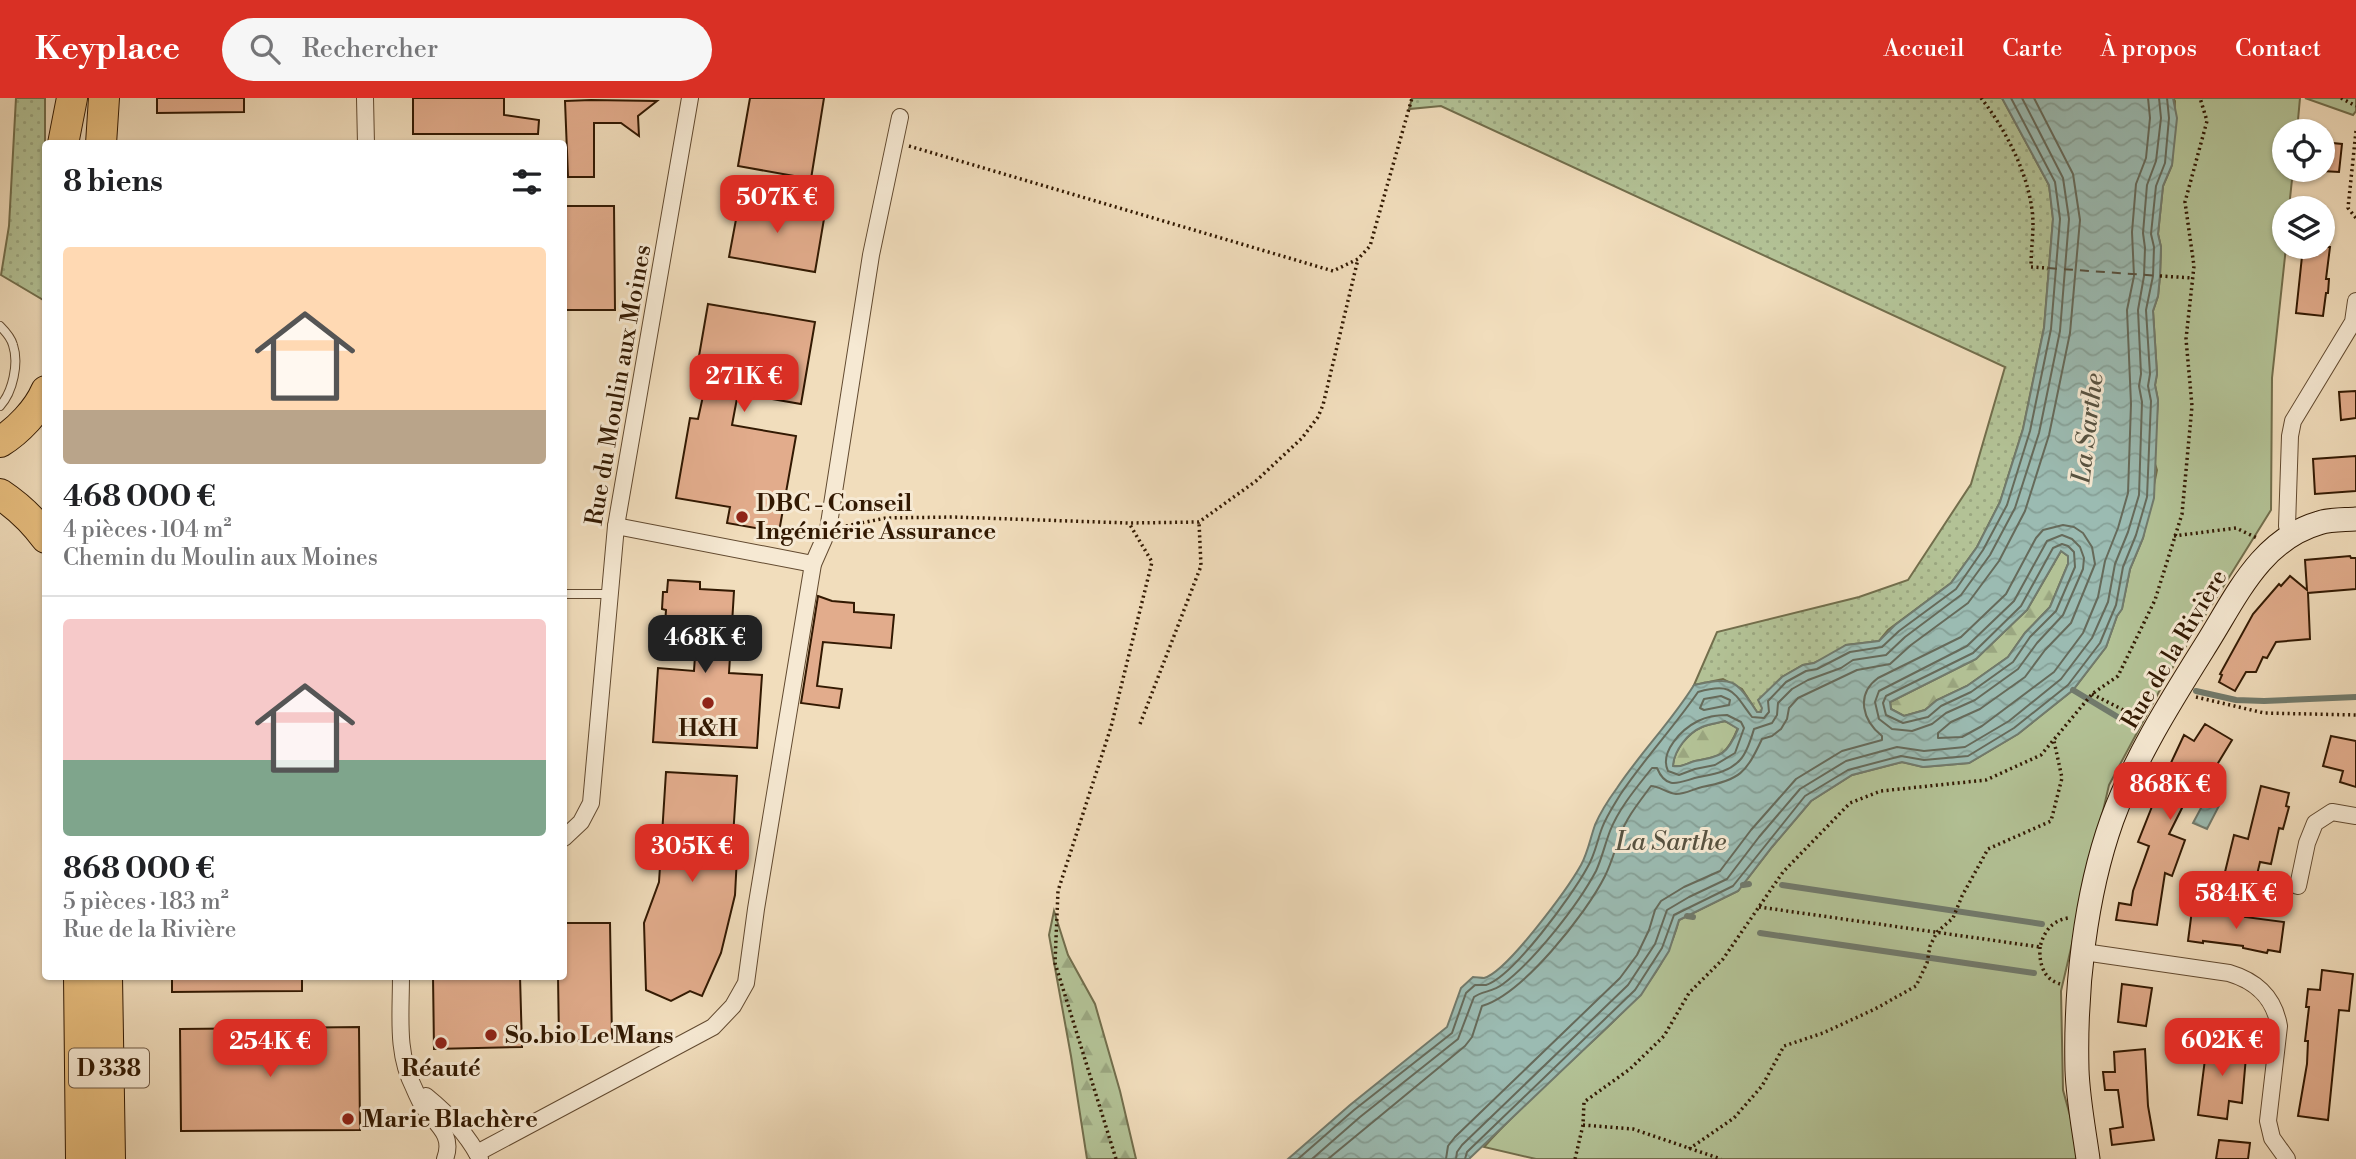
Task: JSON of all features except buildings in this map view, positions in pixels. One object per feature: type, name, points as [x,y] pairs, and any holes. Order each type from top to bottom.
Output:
[{"type":"highway","points":[[64,140],[72,98]]},
{"type":"highway","points":[[72,98],[74,140]]},
{"type":"highway","points":[[100,140],[102,98]]},
{"type":"highway","points":[[0,442],[27,418],[42,399]]},
{"type":"highway","points":[[0,494],[17,505],[42,533]]},
{"type":"highway","name":"D 338","points":[[79,980],[81,1159]]},
{"type":"highway","name":"D 338","points":[[107,980],[110,1159]]},
{"type":"street","points":[[365,98],[366,140]]},
{"type":"street","name":"Rue du Moulin aux Moines","points":[[567,835],[581,822],[591,803],[616,526],[690,98]]},
{"type":"street","points":[[413,1086],[441,1109],[479,1156],[713,1027],[733,1006],[746,983],[813,564],[828,530],[871,255],[900,117]]},
{"type":"street","points":[[2282,541],[2287,526],[2290,436],[2293,421],[2353,322],[2356,301]]},
{"type":"street","name":"Rue de la Rivière","points":[[2088,1159],[2077,1072],[2080,987],[2088,918],[2100,858],[2126,786],[2178,690],[2251,572],[2282,541],[2320,522],[2356,519]]},
{"type":"street","points":[[616,526],[813,564]]},
{"type":"street","points":[[2298,886],[2307,844],[2315,823],[2332,812],[2356,816]]},
{"type":"street","points":[[2084,952],[2229,973],[2244,977],[2264,992],[2277,1014],[2279,1026],[2268,1121],[2272,1138],[2287,1159]]},
{"type":"street","points":[[401,980],[401,1053],[406,1073],[424,1107],[438,1121],[444,1132],[448,1146],[445,1159]]},
{"type":"lane","points":[[0,326],[13,342],[15,351],[13,379],[0,406]]},
{"type":"lane","points":[[567,594],[610,594]]},
{"type":"path","points":[[893,142],[1333,271],[1358,258],[1370,246],[1412,98]]},
{"type":"path","points":[[1981,98],[2009,141],[2026,184],[2033,220],[2031,267],[2048,268]]},
{"type":"path","points":[[1575,1159],[1583,1125],[1584,1102],[1630,1069],[1664,1036],[1689,993],[1723,959],[1783,872],[1850,803],[1881,791],[1986,780],[2041,755],[2092,694],[2118,676],[2155,600],[2182,514],[2192,406],[2186,339],[2194,266],[2185,202],[2207,121],[2200,98]]},
{"type":"path","points":[[2341,98],[2351,100],[2356,106]]},
{"type":"path","points":[[2356,131],[2348,208],[2356,218]]},
{"type":"path","points":[[828,530],[886,518],[974,517],[1129,523],[1199,522],[1256,481],[1302,438],[1318,417],[1358,258]]},
{"type":"path","points":[[2160,276],[2193,278]]},
{"type":"path","points":[[1140,724],[1201,566],[1199,522]]},
{"type":"path","points":[[1116,1159],[1055,963],[1058,891],[1111,727],[1152,562],[1129,523]]},
{"type":"path","points":[[2174,536],[2236,528],[2282,541]]},
{"type":"path","points":[[2178,690],[2203,700],[2264,713],[2356,715]]},
{"type":"path","points":[[2092,694],[2157,727]]},
{"type":"path","points":[[1689,1149],[1734,1118],[1762,1086],[1784,1046],[1824,1033],[1916,986],[1937,932],[1953,918],[1988,849],[2050,821],[2063,778],[2054,741]]},
{"type":"path","points":[[1759,907],[2040,947]]},
{"type":"path","points":[[2080,987],[2052,982],[2042,969],[2040,947],[2048,929],[2060,920],[2088,918]]},
{"type":"path","points":[[1583,1125],[1633,1129],[1721,1159]]},
{"type":"green space","points":[[16,98],[45,98],[45,140],[42,140],[42,299],[1,275],[9,226]]},
{"type":"green space","points":[[1412,98],[2002,98],[2049,185],[2053,219],[2044,328],[2023,429],[2000,502],[1977,547],[1951,583],[1888,630],[1879,641],[1846,645],[1834,654],[1803,665],[1782,677],[1772,687],[1761,712],[1757,712],[1742,689],[1723,679],[1694,685],[1717,632],[1859,597],[1908,580],[1971,484],[2005,367],[1441,106],[1409,109]]},
{"type":"green space","points":[[2173,98],[2300,98],[2298,119],[2272,119],[2272,182],[2292,182],[2290,196],[2272,196],[2272,259],[2285,259],[2272,378],[2271,510],[2168,675],[2109,785],[2061,991],[2063,1090],[2082,1159],[1536,1159],[1484,1147],[1640,993],[1663,960],[1679,920],[1738,891],[1811,801],[1852,775],[1902,762],[1923,767],[1969,763],[2018,734],[2073,690],[2106,647],[2122,608],[2130,569],[2143,538],[2157,470],[2154,461],[2158,400],[2155,385],[2157,374],[2153,311],[2160,276],[2161,247],[2158,234],[2163,186],[2172,165]]},
{"type":"green space","points":[[2305,98],[2356,98],[2356,111],[2353,115]]},
{"type":"green space","points":[[2061,551],[2068,556],[2068,564],[2050,607],[2025,633],[2008,657],[1967,686],[1937,700],[1925,710],[1904,716],[1891,709],[1890,702],[1976,659],[2027,610]]},
{"type":"green space","points":[[1725,721],[1738,728],[1727,749],[1712,758],[1673,766],[1679,748],[1692,733],[1705,726]]},
{"type":"green space","points":[[1054,911],[1068,955],[1095,1004],[1136,1159],[1087,1159],[1049,935]]},
{"type":"water","name":"La Sarthe","points":[[2002,98],[2173,98],[2177,118],[2172,165],[2163,186],[2158,234],[2161,247],[2160,276],[2153,311],[2157,374],[2155,385],[2158,400],[2154,498],[2143,538],[2130,569],[2122,609],[2106,647],[2073,690],[2018,734],[1969,763],[1923,767],[1902,762],[1852,775],[1811,801],[1738,891],[1679,920],[1669,951],[1641,995],[1469,1159],[1288,1159],[1447,1027],[1461,988],[1473,977],[1484,978],[1494,972],[1521,946],[1564,892],[1581,865],[1595,825],[1611,797],[1694,685],[1717,681],[1732,683],[1738,686],[1757,712],[1761,712],[1758,700],[1782,677],[1846,645],[1879,641],[1895,625],[1951,583],[1977,547],[2000,502],[2023,429],[2044,328],[2053,219],[2049,185]],"holes":[[[2061,551],[2068,556],[2068,564],[2050,607],[2025,633],[2008,657],[1967,686],[1937,700],[1925,710],[1904,716],[1891,709],[1890,702],[1976,659],[2027,610]],[[1725,721],[1738,729],[1727,749],[1712,758],[1673,766],[1679,748],[1692,733],[1705,726]]]},
{"type":"water","points":[[2209,793],[2222,800],[2207,829],[2193,823]]},
{"type":"waterway","points":[[2073,690],[2136,728]]},
{"type":"waterway","points":[[2196,691],[2236,700],[2356,697]]},
{"type":"waterway","points":[[1743,885],[1749,884]]},
{"type":"waterway","points":[[1782,885],[2042,924]]},
{"type":"waterway","points":[[1687,916],[1693,917]]},
{"type":"waterway","points":[[1760,933],[2034,973]]},
{"type":"ferry route","points":[[2048,268],[2160,276]]},
{"type":"place","name":"DBC - Conseil Ingéniérie Assurance","points":[[742,517]]},
{"type":"place","name":"H&H","points":[[708,703]]},
{"type":"place","name":"So.bio Le Mans","points":[[491,1035]]},
{"type":"place","name":"Réauté","points":[[441,1043]]},
{"type":"place","name":"Marie Blachère","points":[[348,1119]]}]
